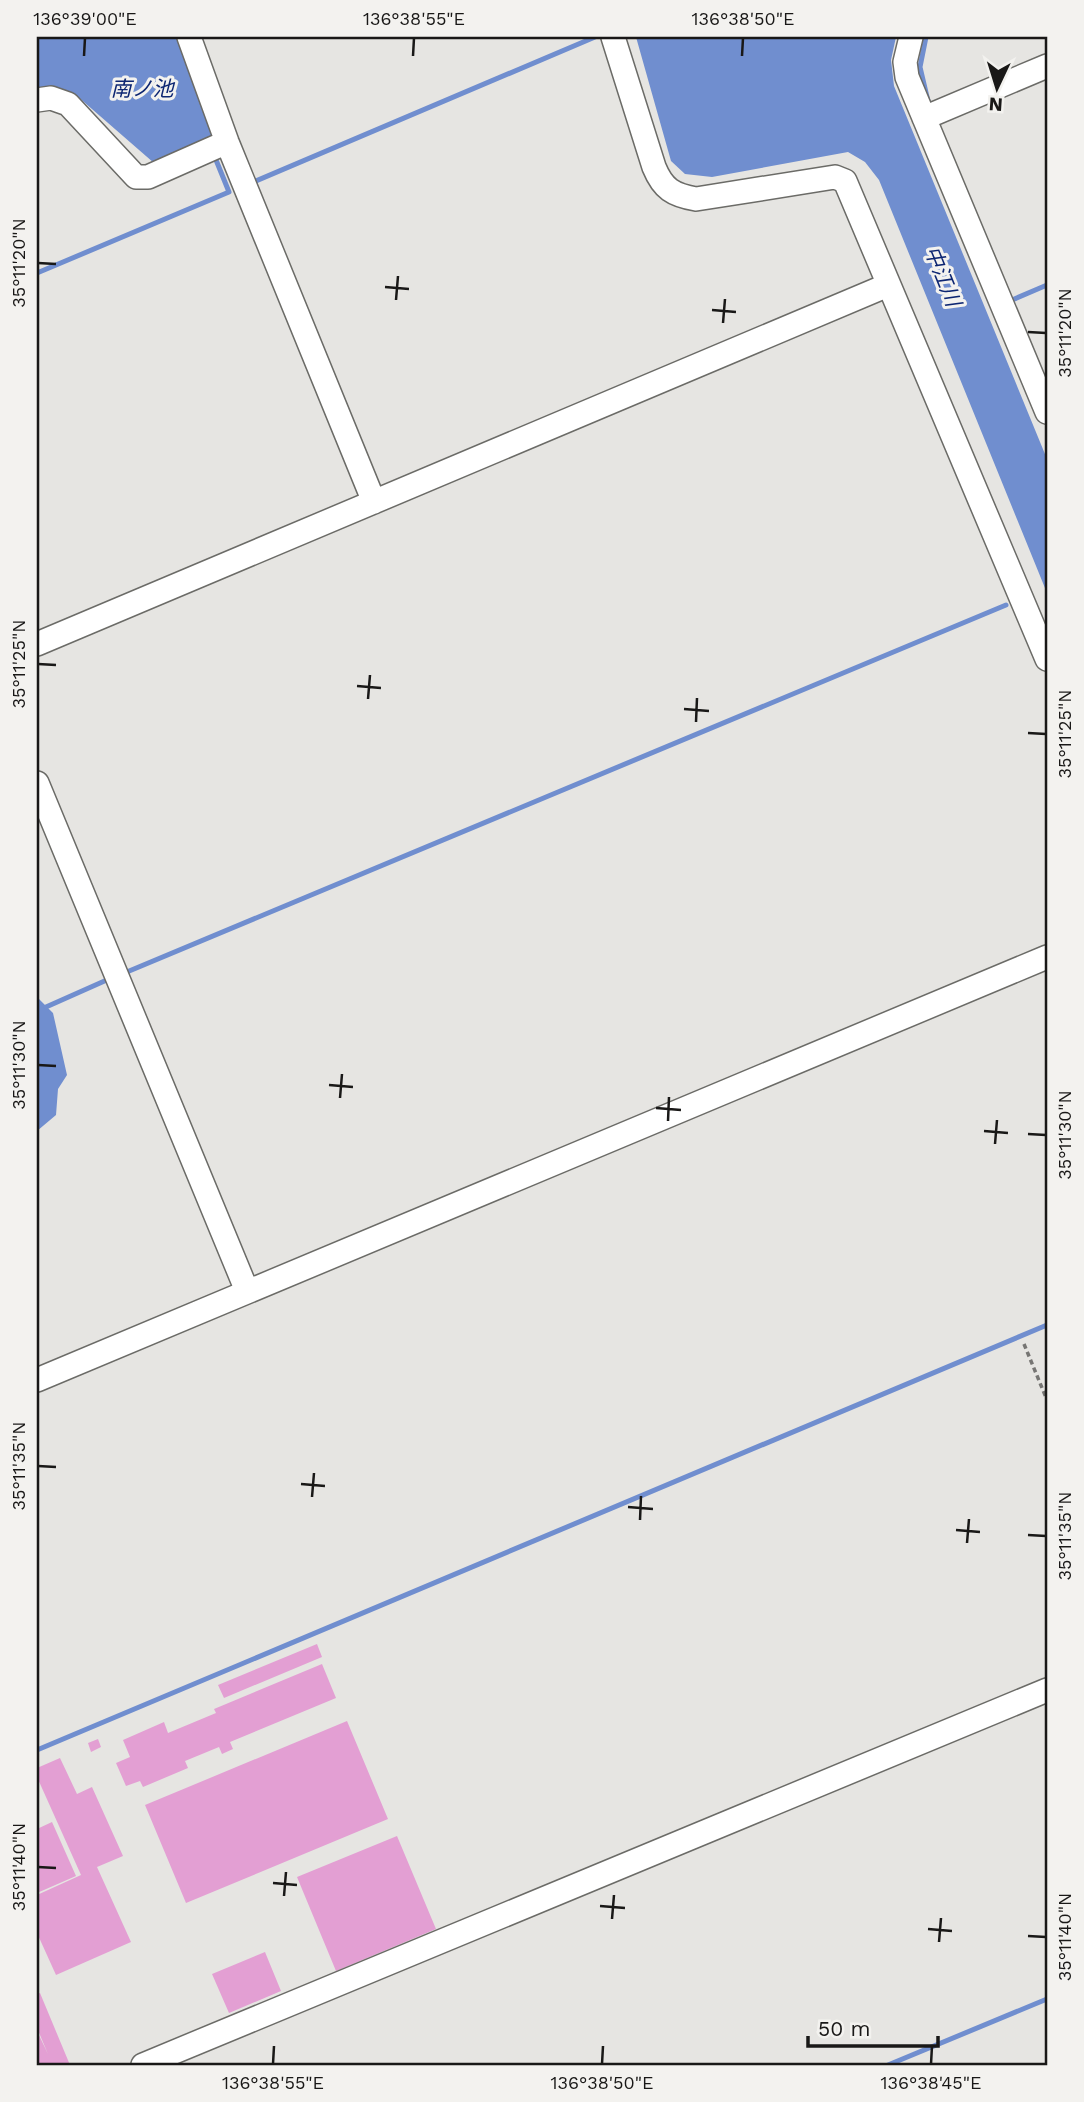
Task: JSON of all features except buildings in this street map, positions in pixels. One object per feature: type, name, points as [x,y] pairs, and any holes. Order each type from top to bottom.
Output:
[{"type":"street","points":[[189,37],[218,146],[374,502]]},
{"type":"street","points":[[613,37],[662,186],[677,196],[696,199],[835,177],[845,181],[1047,659]]},
{"type":"street","points":[[911,37],[905,62],[907,76],[1047,412]]},
{"type":"street","points":[[924,118],[1047,66]]},
{"type":"street","points":[[37,100],[51,98],[68,104],[136,177],[148,177],[218,146]]},
{"type":"street","points":[[37,644],[887,285]]},
{"type":"street","points":[[37,783],[247,1291]]},
{"type":"street","points":[[37,1380],[1047,957]]},
{"type":"street","points":[[143,2065],[1047,1690]]},
{"type":"path","points":[[1024,1344],[1047,1400]]},
{"type":"water","name":"南ノ池","points":[[37,37],[178,37],[213,137],[154,163],[77,96],[37,89]]},
{"type":"water","name":"中江川","points":[[636,37],[896,37],[891,60],[894,86],[1047,459],[1047,593],[879,180],[865,162],[848,152],[712,177],[685,174],[671,161]]},
{"type":"water","points":[[37,991],[39,999],[53,1013],[67,1075],[58,1089],[56,1115],[37,1131]]},
{"type":"waterway","points":[[251,183],[595,37]]},
{"type":"waterway","points":[[926,37],[920,67],[928,101]]},
{"type":"waterway","points":[[37,273],[229,192],[214,155]]},
{"type":"waterway","points":[[1012,300],[1047,285]]},
{"type":"waterway","points":[[122,974],[1006,605]]},
{"type":"waterway","points":[[46,1007],[109,979]]},
{"type":"waterway","points":[[37,1750],[1047,1325]]},
{"type":"waterway","points":[[888,2065],[1047,1999]]}]
